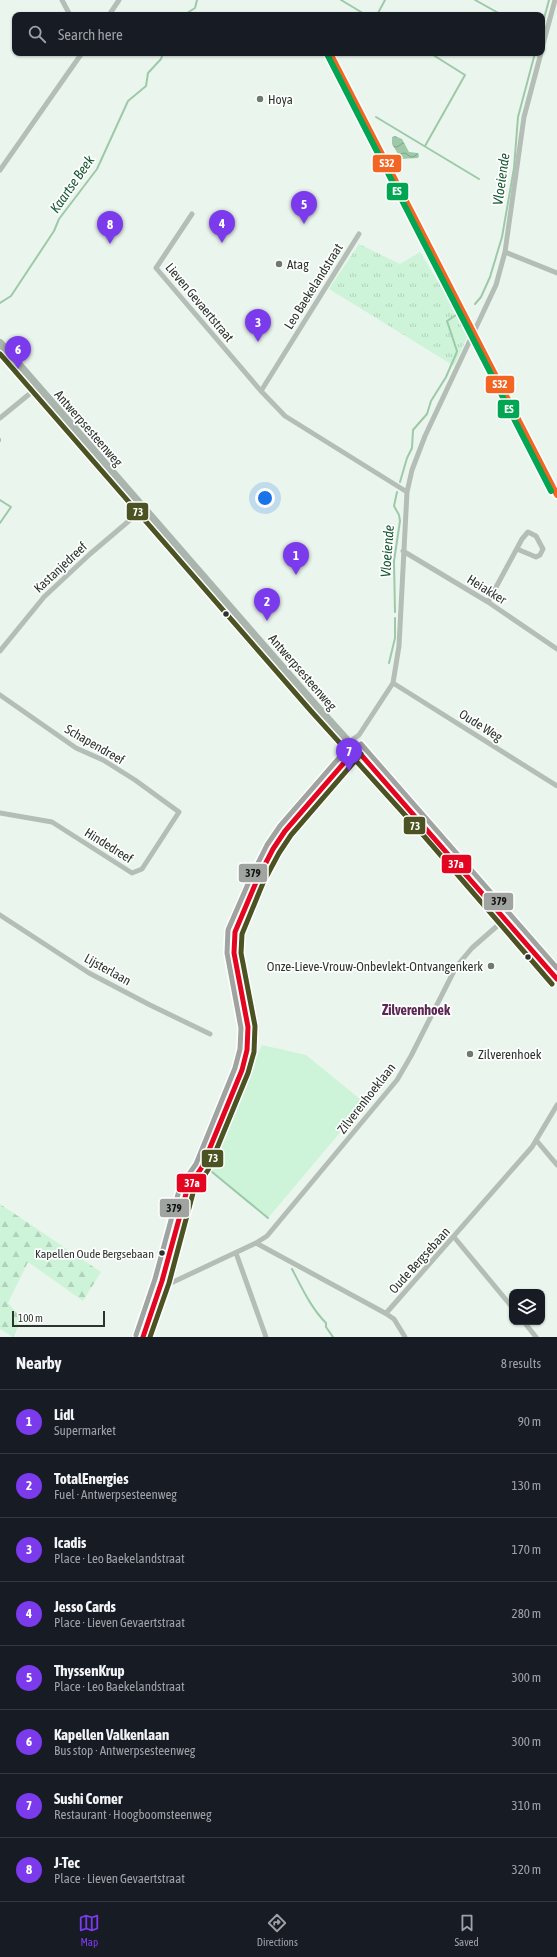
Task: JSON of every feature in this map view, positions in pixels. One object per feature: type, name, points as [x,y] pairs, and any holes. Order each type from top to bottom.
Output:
[{"type":"main road","name":"Antwerpsesteenweg","points":[[0,343],[57,410],[429,831],[557,979]]},
{"type":"street","points":[[62,0],[68,12]]},
{"type":"street","points":[[111,12],[119,0]]},
{"type":"street","points":[[545,37],[555,0]]},
{"type":"street","points":[[0,170],[80,56]]},
{"type":"street","points":[[349,742],[359,735],[393,683],[399,646],[407,492],[412,470],[425,436],[496,284],[505,252],[524,117],[540,56]]},
{"type":"street","name":"Lieven Gevaertstraat","points":[[192,214],[156,268],[261,391],[285,416],[407,492]]},
{"type":"street","name":"Leo Baekelandstraat","points":[[261,391],[358,234]]},
{"type":"street","points":[[505,252],[557,273]]},
{"type":"street","points":[[0,418],[38,386]]},
{"type":"street","name":"Kastanjedreef","points":[[0,651],[44,596],[144,508]]},
{"type":"street","points":[[488,602],[517,549],[528,532],[536,536],[543,549],[540,555],[536,557],[517,549]]},
{"type":"street","name":"Heiakker","points":[[403,550],[488,602],[557,649]]},
{"type":"street","name":"Oude Weg","points":[[393,683],[557,786]]},
{"type":"street","name":"Schapendreef","points":[[0,695],[76,748],[103,760],[135,780],[179,812]]},
{"type":"street","points":[[143,1337],[162,1281],[187,1190],[202,1167],[242,1070],[247,1050],[248,1027],[234,953],[235,932],[257,880],[273,849],[285,831],[356,749]]},
{"type":"street","name":"Hindedreef","points":[[0,813],[52,822],[132,873],[142,869],[179,812]]},
{"type":"street","name":"Lijsterlaan","points":[[0,915],[89,973],[210,1034]]},
{"type":"street","name":"Zilverenhoeklaan","points":[[236,1253],[267,1236],[397,1080],[456,968],[472,948],[505,919]]},
{"type":"street","name":"Oude Bergsebaan","points":[[385,1313],[454,1237],[536,1140],[557,1105]]},
{"type":"street","points":[[536,1140],[557,1165]]},
{"type":"street","points":[[454,1237],[509,1303]]},
{"type":"street","points":[[256,1243],[385,1313],[394,1319],[405,1337]]},
{"type":"street","points":[[162,1281],[171,1283],[236,1253],[266,1337]]},
{"type":"street","points":[[526,1325],[536,1337]]},
{"type":"green space","points":[[359,244],[400,264],[420,252],[469,333],[454,366],[329,289]]},
{"type":"green space","points":[[262,1045],[306,1055],[365,1103],[268,1218],[206,1167]]},
{"type":"green space","points":[[0,1204],[101,1272],[83,1301],[28,1262],[8,1303],[22,1319],[13,1337],[0,1329]]},
{"type":"water","points":[[395,136],[402,139],[409,152],[418,153],[418,158],[401,159],[392,144],[392,137]]},
{"type":"waterway","name":"Kaartse Beek","points":[[189,12],[195,8],[197,0]]},
{"type":"waterway","points":[[341,0],[361,12]]},
{"type":"waterway","points":[[379,12],[385,0]]},
{"type":"waterway","points":[[475,0],[497,12]]},
{"type":"waterway","name":"Vloeiende","points":[[545,15],[549,0]]},
{"type":"waterway","name":"Kaartse Beek","points":[[0,303],[11,296],[54,231],[59,219],[97,169],[128,101],[146,86],[148,73],[162,56]]},
{"type":"waterway","points":[[425,146],[465,75],[435,56]]},
{"type":"waterway","name":"Vloeiende","points":[[475,304],[481,297],[490,277],[502,237],[514,168],[518,117],[534,56]]},
{"type":"waterway","points":[[376,117],[479,179]]},
{"type":"waterway","name":"Vloeiende","points":[[400,482],[407,458],[412,448],[413,430],[427,414],[431,401],[446,377],[456,354],[457,351],[447,321],[456,315]]},
{"type":"waterway","name":"Vloeiende","points":[[395,612],[394,561],[400,521],[399,515],[394,506],[397,492]]},
{"type":"waterway","points":[[0,500],[11,507],[0,523]]},
{"type":"waterway","name":"Vloeiende","points":[[389,663],[395,638],[395,618]]},
{"type":"waterway","points":[[206,1167],[268,1218]]},
{"type":"waterway","points":[[292,1269],[307,1298],[326,1323],[326,1327],[333,1337]]},
{"type":"transit line","name":"ES","points":[[328,56],[551,491]]},
{"type":"transit line","name":"S32","points":[[332,56],[557,495]]},
{"type":"transit line","name":"73","points":[[0,354],[311,711],[424,836],[552,984]]},
{"type":"transit line","name":"379","points":[[136,1335],[155,1279],[180,1187],[196,1164],[235,1068],[240,1049],[241,1028],[227,953],[228,930],[267,845],[280,826],[351,744]]},
{"type":"transit line","name":"379","points":[[361,744],[557,968]]},
{"type":"transit line","name":"37a","points":[[356,749],[557,979]]},
{"type":"transit line","name":"37a","points":[[143,1337],[162,1281],[187,1190],[202,1167],[242,1070],[247,1050],[248,1027],[234,953],[235,932],[257,880],[273,849],[285,831],[356,749]]},
{"type":"transit line","name":"73","points":[[150,1337],[169,1283],[193,1193],[208,1170],[248,1073],[254,1052],[255,1026],[241,953],[242,934],[263,883],[279,853],[291,835],[361,754]]},
{"type":"place","name":"Hoya","points":[[260,99]]},
{"type":"place","name":"ThyssenKrup","points":[[304,224]]},
{"type":"place","name":"Jesso Cards","points":[[222,243]]},
{"type":"place","name":"J-Tec","points":[[110,244]]},
{"type":"place","name":"Atag","points":[[279,264]]},
{"type":"place","name":"Icadis","points":[[258,342]]},
{"type":"place","name":"Kapellen Valkenlaan","points":[[18,369]]},
{"type":"place","name":"Lidl","points":[[296,575]]},
{"type":"place","name":"TotalEnergies","points":[[267,621]]},
{"type":"place","name":"Sushi Corner","points":[[349,771]]},
{"type":"place","name":"Onze-Lieve-Vrouw-Onbevlekt-Ontvangenkerk","points":[[491,966]]},
{"type":"place","name":"Zilverenhoek","points":[[470,1054]]},
{"type":"place","name":"Kapellen Oude Bergsebaan","points":[[162,1253]]},
{"type":"district","name":"Zilverenhoek","points":[[416,1010]]}]
